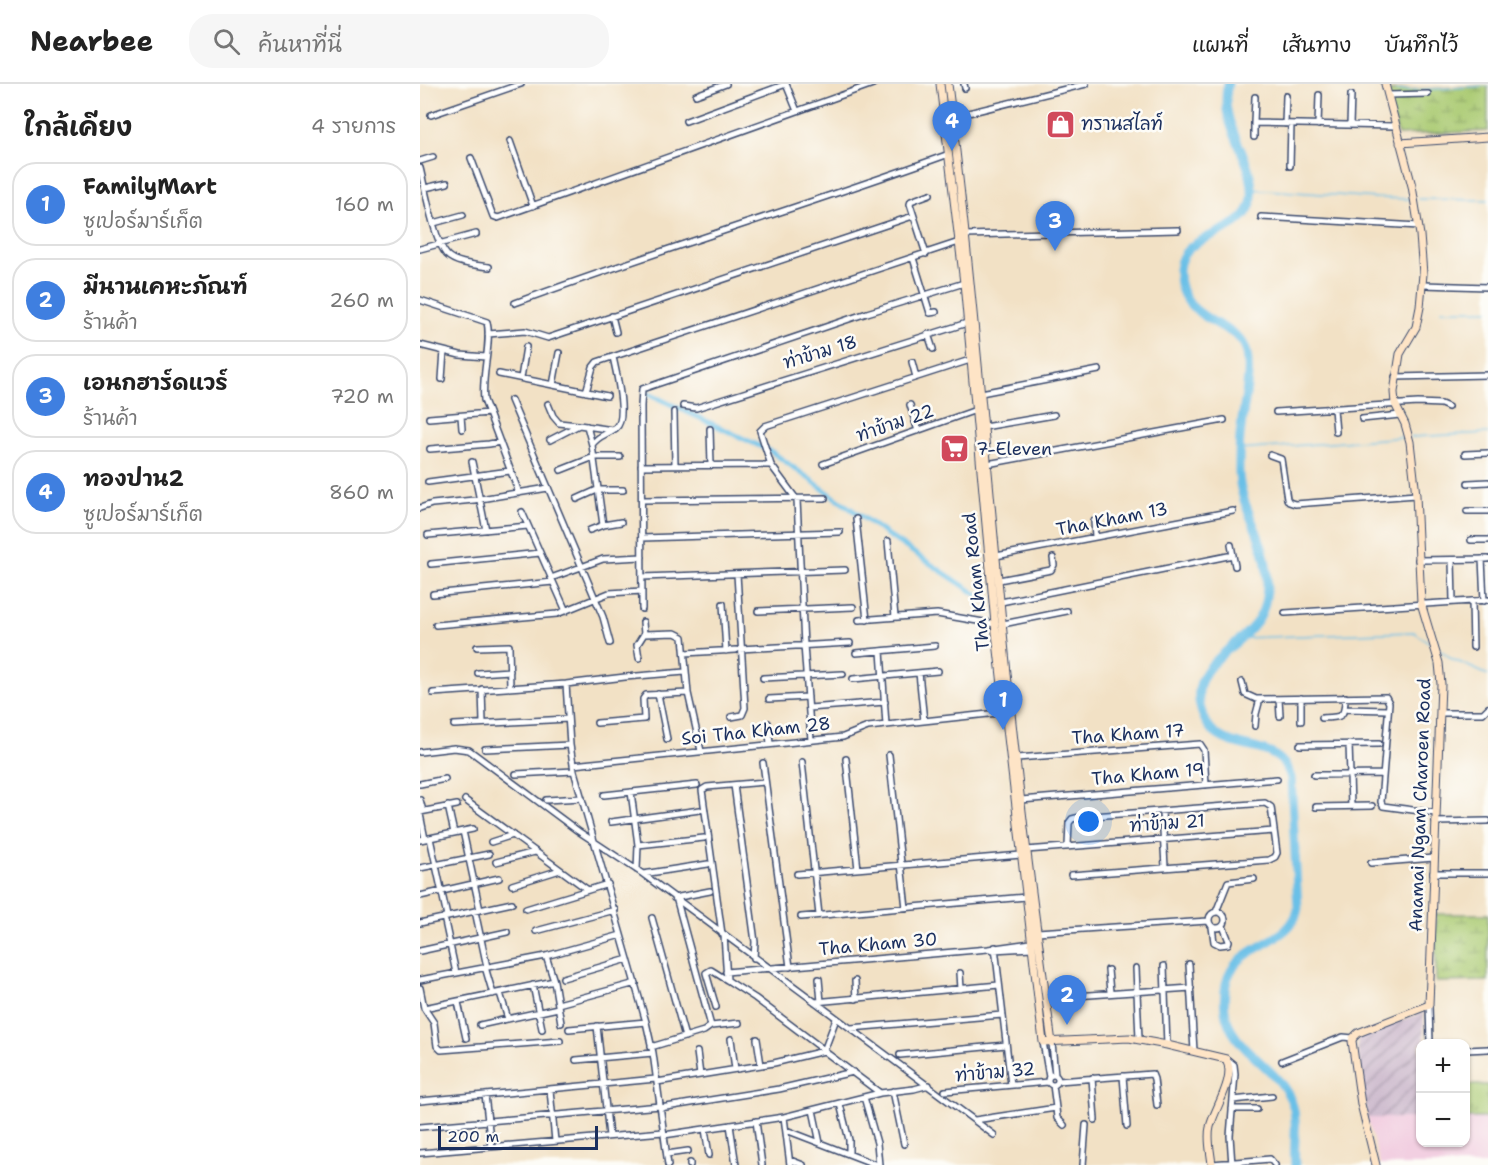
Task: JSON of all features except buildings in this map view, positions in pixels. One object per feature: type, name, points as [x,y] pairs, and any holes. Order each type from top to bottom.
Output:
[{"type":"street","points":[[431,115],[521,84]]},
{"type":"street","points":[[696,95],[726,84]]},
{"type":"street","points":[[686,121],[771,86],[786,84],[797,111]]},
{"type":"street","points":[[471,158],[494,217],[498,218],[873,84]]},
{"type":"street","name":"Tha Kham Road","points":[[940,84],[964,283],[970,360],[1024,852],[1052,1043],[1052,1080]]},
{"type":"street","name":"Tha Kham Road","points":[[948,84],[974,307],[987,464],[986,491],[1001,602],[999,624]]},
{"type":"street","points":[[952,117],[1086,84]]},
{"type":"street","name":"Anamai Ngam Charoen Road","points":[[1385,84],[1412,186],[1419,226],[1423,285],[1419,318],[1400,354],[1395,376],[1395,404],[1410,442],[1416,495],[1421,603],[1439,663],[1440,713],[1429,1005]]},
{"type":"street","points":[[1388,95],[1428,94]]},
{"type":"street","points":[[1318,125],[1319,95]]},
{"type":"street","points":[[1350,125],[1351,95]]},
{"type":"street","points":[[1286,96],[1290,166]]},
{"type":"street","points":[[1254,137],[1255,97]]},
{"type":"street","points":[[1254,123],[1395,126]]},
{"type":"street","points":[[1400,143],[1488,137]]},
{"type":"street","points":[[510,141],[533,206]]},
{"type":"street","points":[[515,303],[610,268],[949,154]]},
{"type":"street","points":[[420,161],[433,157]]},
{"type":"street","points":[[420,168],[440,243],[447,255],[489,267]]},
{"type":"street","points":[[425,188],[447,183]]},
{"type":"street","points":[[926,254],[910,204],[911,201],[930,194]]},
{"type":"street","points":[[434,223],[463,215]]},
{"type":"street","points":[[488,334],[525,331],[548,338],[913,216]]},
{"type":"street","points":[[1262,216],[1419,226]]},
{"type":"street","points":[[965,235],[1178,230]]},
{"type":"street","points":[[420,249],[476,234]]},
{"type":"street","points":[[586,392],[594,364],[959,242]]},
{"type":"street","points":[[913,258],[930,312],[936,312]]},
{"type":"street","points":[[642,609],[642,389],[964,283]]},
{"type":"street","points":[[1423,285],[1488,287]]},
{"type":"street","points":[[420,300],[488,322],[483,395],[519,493]]},
{"type":"street","points":[[612,316],[616,332]]},
{"type":"street","name":"ท่าข้าม 18","points":[[683,406],[696,408],[967,323]]},
{"type":"street","points":[[928,334],[933,349]]},
{"type":"street","points":[[420,345],[486,357]]},
{"type":"street","points":[[521,378],[526,347]]},
{"type":"street","points":[[442,379],[444,351]]},
{"type":"street","points":[[553,385],[559,353]]},
{"type":"street","points":[[592,445],[620,423],[621,396],[613,357]]},
{"type":"street","points":[[811,740],[797,500],[771,465],[760,434],[762,428],[970,360]]},
{"type":"street","points":[[912,362],[916,377]]},
{"type":"street","points":[[981,393],[1099,370]]},
{"type":"street","points":[[499,374],[607,396]]},
{"type":"street","points":[[1395,376],[1488,375]]},
{"type":"street","points":[[511,400],[595,597],[610,643]]},
{"type":"street","points":[[1276,412],[1395,404],[1433,403],[1448,407]]},
{"type":"street","points":[[548,404],[559,423],[613,430]]},
{"type":"street","points":[[910,405],[918,431]]},
{"type":"street","points":[[1334,409],[1336,432]]},
{"type":"street","name":"ท่าข้าม 22","points":[[823,464],[976,410]]},
{"type":"street","points":[[674,412],[675,465]]},
{"type":"street","points":[[429,418],[489,413]]},
{"type":"street","points":[[984,427],[1054,415]]},
{"type":"street","points":[[1362,419],[1400,415]]},
{"type":"street","points":[[461,416],[462,429]]},
{"type":"street","points":[[987,464],[1224,420]]},
{"type":"street","points":[[550,440],[579,425]]},
{"type":"street","points":[[587,426],[594,457],[603,525]]},
{"type":"street","points":[[710,429],[711,465]]},
{"type":"street","points":[[430,449],[500,442]]},
{"type":"street","points":[[1465,454],[1488,453]]},
{"type":"street","points":[[1270,455],[1281,459],[1287,499],[1288,502],[1295,504],[1416,495]]},
{"type":"street","points":[[561,470],[594,457],[620,457]]},
{"type":"street","points":[[472,462],[486,530]]},
{"type":"street","points":[[641,466],[771,465]]},
{"type":"street","points":[[428,482],[510,471]]},
{"type":"street","points":[[1468,483],[1488,482]]},
{"type":"street","points":[[420,508],[432,504],[548,488]]},
{"type":"street","points":[[576,499],[597,490],[623,490]]},
{"type":"street","points":[[642,500],[825,498]]},
{"type":"street","name":"Tha Kham 13","points":[[996,555],[1233,511]]},
{"type":"street","points":[[1467,511],[1488,511]]},
{"type":"street","points":[[522,512],[566,611]]},
{"type":"street","points":[[856,519],[867,620]]},
{"type":"street","points":[[1094,521],[1095,537]]},
{"type":"street","points":[[590,530],[621,522]]},
{"type":"street","points":[[428,535],[528,526]]},
{"type":"street","points":[[642,538],[840,532]]},
{"type":"street","points":[[1471,540],[1488,540]]},
{"type":"street","points":[[888,541],[895,617]]},
{"type":"street","points":[[1231,545],[1235,566]]},
{"type":"street","points":[[431,564],[540,553]]},
{"type":"street","points":[[1001,602],[1233,555]]},
{"type":"street","points":[[433,594],[552,580],[608,558],[642,557]]},
{"type":"street","points":[[999,580],[1052,570],[1053,558]]},
{"type":"street","points":[[1285,613],[1486,600],[1485,559],[1418,560]]},
{"type":"street","points":[[1452,560],[1453,602]]},
{"type":"street","points":[[642,577],[845,570]]},
{"type":"street","points":[[731,717],[742,715],[745,708],[738,650],[736,574]]},
{"type":"street","points":[[435,625],[557,614],[595,597],[614,592],[642,591]]},
{"type":"street","points":[[1472,601],[1473,647]]},
{"type":"street","points":[[723,604],[726,651]]},
{"type":"street","points":[[758,611],[853,606]]},
{"type":"street","points":[[859,620],[937,614],[999,624],[1067,611]]},
{"type":"street","points":[[639,658],[637,645],[644,634],[643,622]]},
{"type":"street","points":[[644,634],[675,633],[683,637],[688,693],[701,751]]},
{"type":"street","points":[[685,653],[850,643]]},
{"type":"street","points":[[477,647],[509,646],[510,687]]},
{"type":"street","points":[[856,653],[935,646]]},
{"type":"street","points":[[881,651],[886,725]]},
{"type":"street","points":[[478,673],[510,671]]},
{"type":"street","points":[[853,679],[939,671]]},
{"type":"street","points":[[434,693],[567,684],[596,679],[686,672]]},
{"type":"street","points":[[919,673],[924,721]]},
{"type":"street","points":[[763,678],[843,674]]},
{"type":"street","points":[[1242,682],[1245,693],[1250,698],[1260,699],[1386,696],[1389,699],[1382,774],[1383,806],[1435,813]]},
{"type":"street","points":[[567,684],[570,745],[574,771],[646,1022],[653,1053],[668,1165]]},
{"type":"street","points":[[482,689],[483,723]]},
{"type":"street","points":[[658,693],[668,739]]},
{"type":"street","points":[[597,723],[644,719],[644,696],[646,694],[688,693]]},
{"type":"street","points":[[769,699],[808,696]]},
{"type":"street","points":[[1322,718],[1340,717],[1345,709],[1345,697]]},
{"type":"street","points":[[1301,698],[1301,721]]},
{"type":"street","points":[[1255,726],[1260,699]]},
{"type":"street","points":[[1279,699],[1280,716]]},
{"type":"street","points":[[808,708],[885,702]]},
{"type":"street","points":[[1440,713],[1483,713],[1488,708]]},
{"type":"street","points":[[1345,709],[1388,710]]},
{"type":"street","name":"Tha Kham Road","points":[[1009,712],[1021,800],[1031,946],[1043,1042],[1052,1080]]},
{"type":"street","name":"Soi Tha Kham 28","points":[[573,765],[843,737],[868,727],[1009,712]]},
{"type":"street","points":[[454,725],[568,719]]},
{"type":"street","points":[[768,723],[770,744]]},
{"type":"street","name":"Tha Kham 17","points":[[1017,758],[1200,744],[1204,750],[1206,785]]},
{"type":"street","points":[[1349,744],[1351,807]]},
{"type":"street","points":[[1300,745],[1378,744]]},
{"type":"street","points":[[486,749],[570,745]]},
{"type":"street","points":[[420,752],[454,747],[469,750],[818,1002],[836,1018],[994,1135]]},
{"type":"street","points":[[889,755],[906,908]]},
{"type":"street","points":[[846,759],[858,869]]},
{"type":"street","points":[[802,762],[819,915]]},
{"type":"street","points":[[763,763],[790,967]]},
{"type":"street","points":[[516,774],[574,771]]},
{"type":"street","points":[[1314,775],[1382,774]]},
{"type":"street","points":[[420,784],[445,779]]},
{"type":"street","name":"Tha Kham 19","points":[[1021,800],[1277,779]]},
{"type":"street","points":[[727,980],[723,935],[702,790],[765,782]]},
{"type":"street","points":[[604,795],[697,785]]},
{"type":"street","points":[[734,785],[755,942],[754,958]]},
{"type":"street","points":[[631,792],[638,845],[637,870]]},
{"type":"street","points":[[546,800],[582,798]]},
{"type":"street","points":[[420,800],[425,839],[435,865],[456,973]]},
{"type":"street","points":[[465,800],[588,890]]},
{"type":"street","points":[[1068,846],[1069,823],[1072,819],[1265,803],[1272,807],[1277,853],[1272,859],[1071,874]]},
{"type":"street","points":[[421,812],[457,805]]},
{"type":"street","points":[[448,806],[454,833]]},
{"type":"street","points":[[1316,807],[1372,806]]},
{"type":"street","points":[[611,822],[700,810]]},
{"type":"street","points":[[1162,812],[1165,867]]},
{"type":"street","points":[[1435,822],[1488,821]]},
{"type":"street","points":[[425,839],[473,829]]},
{"type":"street","points":[[463,831],[475,884],[481,937],[493,994]]},
{"type":"street","name":"ท่าข้าม 21","points":[[796,874],[1068,846],[1274,831]]},
{"type":"street","points":[[491,842],[513,835]]},
{"type":"street","points":[[638,845],[704,838]]},
{"type":"street","points":[[496,862],[535,852]]},
{"type":"street","points":[[420,868],[489,854]]},
{"type":"street","points":[[1371,863],[1434,858]]},
{"type":"street","points":[[643,874],[708,864]]},
{"type":"street","points":[[512,885],[560,870]]},
{"type":"street","points":[[1433,873],[1488,873]]},
{"type":"street","points":[[420,896],[499,878]]},
{"type":"street","points":[[1216,912],[1225,918],[1223,926],[1228,944],[1220,945],[1214,942],[1209,921],[1211,914],[1216,912],[1228,882],[1254,879]]},
{"type":"street","points":[[526,909],[608,884]]},
{"type":"street","points":[[676,899],[710,891]]},
{"type":"street","points":[[801,917],[1026,897]]},
{"type":"street","points":[[676,899],[711,1026]]},
{"type":"street","points":[[420,923],[512,903]]},
{"type":"street","points":[[536,931],[615,910]]},
{"type":"street","points":[[652,918],[685,1037]]},
{"type":"street","points":[[1036,932],[1209,921]]},
{"type":"street","points":[[1212,927],[1217,929],[1223,926]]},
{"type":"street","points":[[420,951],[507,932]]},
{"type":"street","points":[[420,980],[546,956],[621,935]]},
{"type":"street","name":"Tha Kham 30","points":[[726,972],[1031,946]]},
{"type":"street","points":[[996,948],[1011,1085]]},
{"type":"street","points":[[546,956],[554,981],[561,1023]]},
{"type":"street","points":[[563,978],[628,959]]},
{"type":"street","points":[[1189,964],[1194,1051]]},
{"type":"street","points":[[1164,966],[1167,1045]]},
{"type":"street","points":[[1136,968],[1139,1040]]},
{"type":"street","points":[[716,1007],[706,973],[711,970],[755,998],[880,1093]]},
{"type":"street","points":[[1108,970],[1110,992]]},
{"type":"street","points":[[960,973],[962,989]]},
{"type":"street","points":[[818,1002],[819,979]]},
{"type":"street","points":[[424,1008],[554,981]]},
{"type":"street","points":[[855,981],[856,999]]},
{"type":"street","points":[[480,1025],[538,1012],[636,983]]},
{"type":"street","points":[[818,1002],[999,985]]},
{"type":"street","points":[[533,986],[542,1029]]},
{"type":"street","points":[[1046,998],[1191,987]]},
{"type":"street","points":[[420,988],[424,1008],[434,1023],[437,1046],[441,1050],[560,1041]]},
{"type":"street","points":[[500,993],[508,1019]]},
{"type":"street","points":[[458,1002],[466,1038]]},
{"type":"street","points":[[1282,1060],[1343,1037],[1353,1038],[1369,1028],[1429,1005],[1430,1039]]},
{"type":"street","points":[[851,1028],[1002,1015]]},
{"type":"street","points":[[824,1050],[836,1018]]},
{"type":"street","points":[[569,1029],[646,1022]]},
{"type":"street","points":[[651,1047],[708,1030],[711,1026],[739,1023]]},
{"type":"street","points":[[597,1026],[609,1136]]},
{"type":"street","points":[[731,1038],[735,1069]]},
{"type":"street","points":[[1043,1042],[1122,1038],[1167,1045],[1228,1060],[1235,1069],[1230,1145],[1232,1164]]},
{"type":"street","points":[[1353,1038],[1358,1088],[1376,1165]]},
{"type":"street","points":[[757,1039],[761,1065]]},
{"type":"street","points":[[900,1055],[1006,1045]]},
{"type":"street","points":[[1470,1050],[1488,1049]]},
{"type":"street","points":[[420,1101],[656,1081],[761,1065],[824,1050]]},
{"type":"street","points":[[696,1052],[700,1075]]},
{"type":"street","points":[[576,1060],[653,1053]]},
{"type":"street","points":[[1228,1060],[1229,1070],[1225,1086],[1210,1126],[1212,1165],[1270,1160],[1275,1165]]},
{"type":"street","points":[[420,1127],[552,1114],[660,1107],[779,1089],[853,1072]]},
{"type":"street","name":"ท่าข้าม 32","points":[[945,1092],[1052,1080],[1152,1074],[1157,1105]]},
{"type":"street","points":[[1123,1076],[1127,1126]]},
{"type":"street","points":[[1092,1078],[1095,1120]]},
{"type":"street","points":[[1052,1080],[1057,1118],[1064,1125]]},
{"type":"street","points":[[420,1154],[705,1129],[784,1117],[880,1093],[929,1085]]},
{"type":"street","points":[[550,1090],[555,1141]]},
{"type":"street","points":[[893,1091],[904,1144]]},
{"type":"street","points":[[486,1095],[491,1147]]},
{"type":"street","points":[[1233,1100],[1272,1096]]},
{"type":"street","points":[[786,1130],[878,1165],[876,1143],[864,1097]]},
{"type":"street","points":[[840,1104],[849,1140],[849,1154]]},
{"type":"street","points":[[975,1120],[1056,1108]]},
{"type":"street","points":[[1232,1109],[1257,1109]]},
{"type":"street","points":[[813,1110],[820,1143]]},
{"type":"street","points":[[784,1117],[790,1162],[803,1165]]},
{"type":"street","points":[[756,1121],[762,1165]]},
{"type":"street","points":[[730,1125],[736,1165]]},
{"type":"street","points":[[1083,1165],[1086,1125]]},
{"type":"street","points":[[705,1129],[709,1155]]},
{"type":"street","points":[[667,1154],[688,1151]]},
{"type":"shaded area","points":[[1424,1012],[1424,1039],[1416,1039],[1416,1118],[1367,1118],[1357,1046],[1358,1037]]},
{"type":"shaded area","points":[[1367,1118],[1416,1118],[1416,1147],[1470,1147],[1470,1118],[1488,1118],[1488,1165],[1380,1165]]},
{"type":"green space","points":[[1488,86],[1488,131],[1398,135],[1386,91]]},
{"type":"green space","points":[[1436,914],[1488,914],[1488,981],[1436,982]]},
{"type":"green space","points":[[1470,1085],[1488,1085],[1488,1118],[1470,1118]]},
{"type":"waterway","points":[[1228,84],[1226,99],[1228,113],[1248,168],[1252,197],[1248,210],[1240,220],[1203,239],[1183,256],[1179,269],[1179,281],[1186,299],[1192,306],[1238,337],[1246,351],[1248,372],[1240,438],[1240,484],[1263,551],[1267,587],[1260,617],[1249,631],[1209,668],[1202,679],[1199,692],[1200,706],[1207,724],[1218,735],[1231,742],[1273,754],[1284,763],[1291,778],[1298,908],[1294,920],[1285,930],[1240,960],[1231,970],[1226,984],[1224,1006],[1229,1024],[1237,1039],[1274,1075],[1285,1089],[1293,1106],[1295,1165]]},
{"type":"waterway","points":[[1396,91],[1488,86]]},
{"type":"waterway","points":[[1252,189],[1410,199]]},
{"type":"waterway","points":[[1418,199],[1488,200]]},
{"type":"waterway","points":[[1441,310],[1488,310]]},
{"type":"waterway","points":[[649,394],[772,452],[890,537],[985,600]]},
{"type":"waterway","points":[[1411,437],[1488,433]]},
{"type":"waterway","points":[[1239,450],[1406,437]]},
{"type":"waterway","points":[[1242,638],[1414,632],[1430,643]]},
{"type":"waterway","points":[[1439,649],[1452,659],[1488,675]]},
{"type":"place","name":"ทรานสไลท์","points":[[1060,124]]},
{"type":"place","name":"ทองปาน2","points":[[952,151]]},
{"type":"place","name":"เอนกฮาร์ดแวร์","points":[[1055,251]]},
{"type":"place","name":"7-Eleven","points":[[955,449]]},
{"type":"place","name":"FamilyMart","points":[[1003,730]]},
{"type":"place","name":"มีนานเคหะภัณฑ์","points":[[1067,1025]]}]
